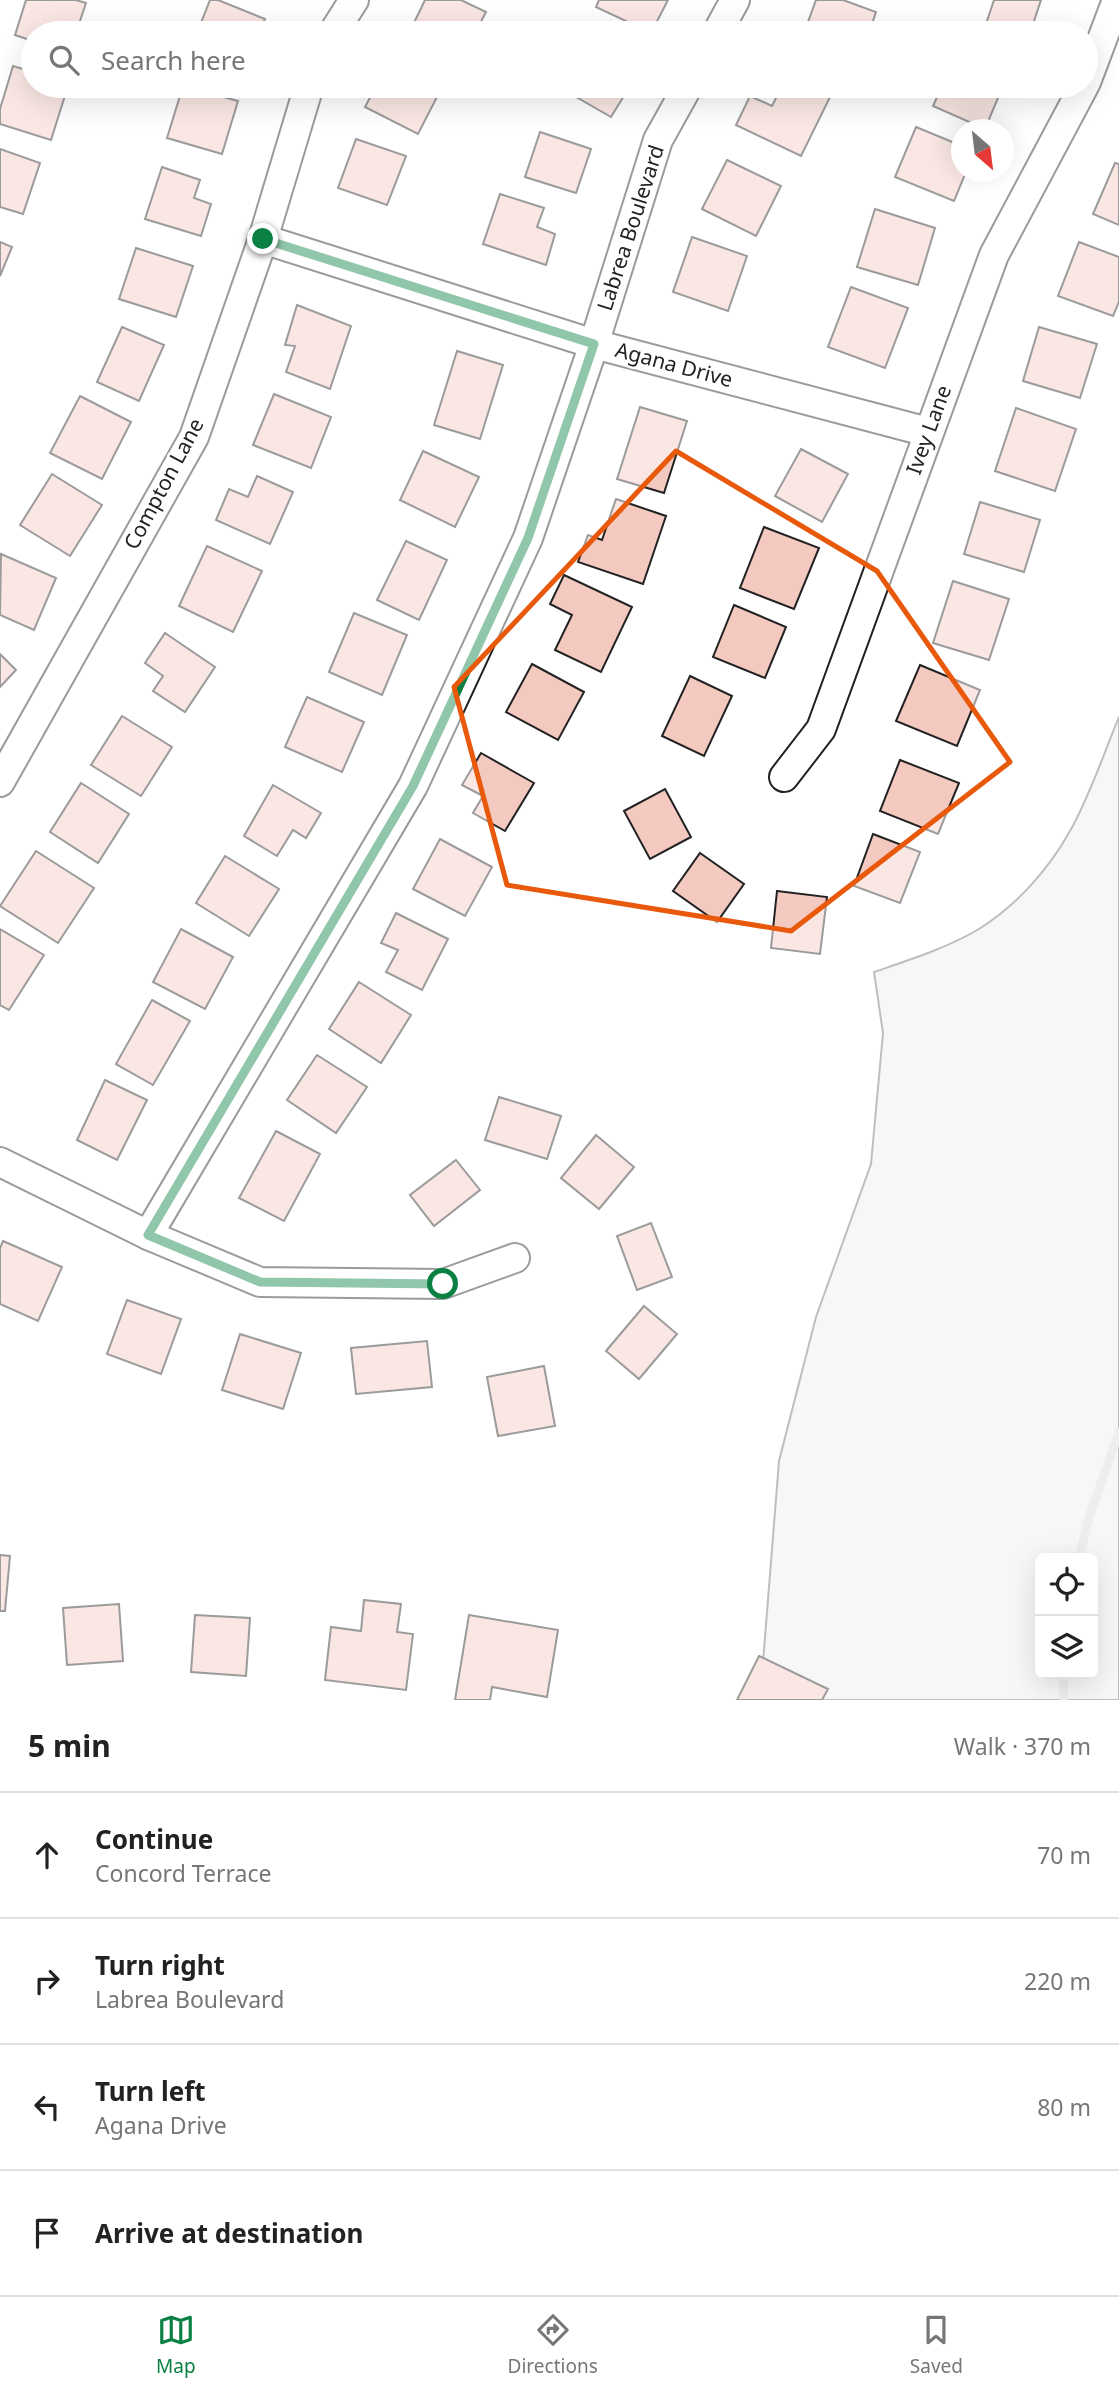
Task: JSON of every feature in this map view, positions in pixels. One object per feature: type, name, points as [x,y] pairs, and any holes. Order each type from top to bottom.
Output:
[{"type":"street","points":[[341,21],[354,0]]},
{"type":"street","points":[[724,21],[735,0]]},
{"type":"street","name":"Ivey Lane","points":[[1098,50],[1117,0]]},
{"type":"street","name":"Compton Lane","points":[[0,782],[194,437],[263,239],[305,98]]},
{"type":"street","name":"Labrea Boulevard","points":[[148,1235],[413,786],[528,538],[594,344],[658,140],[681,98]]},
{"type":"street","name":"Ivey Lane","points":[[784,777],[821,729],[994,255],[1078,98]]},
{"type":"street","name":"Agana Drive","points":[[263,239],[594,344],[928,432]]},
{"type":"street","points":[[0,1161],[148,1235],[260,1282],[443,1284],[514,1258]]},
{"type":"highlighted area","points":[[676,451],[877,571],[1010,762],[791,931],[507,885],[454,687]]},
{"type":"shaded area","points":[[1119,717],[1119,1700],[760,1700],[779,1461],[816,1317],[871,1164],[883,1033],[874,972],[954,942],[993,920],[1019,898],[1042,873],[1070,831],[1090,790]]},
{"type":"building","points":[[26,0],[76,0],[86,3],[80,21],[21,21],[21,37],[15,35]]},
{"type":"building","points":[[210,0],[218,0],[265,19],[264,21],[202,21]]},
{"type":"building","points":[[425,0],[461,0],[486,12],[481,21],[415,21]]},
{"type":"building","points":[[599,0],[668,0],[657,21],[626,21],[596,7]]},
{"type":"building","points":[[816,0],[843,0],[876,12],[873,21],[808,21]]},
{"type":"building","points":[[994,0],[1041,0],[1034,21],[987,21]]},
{"type":"building","points":[[13,66],[21,68],[21,98],[64,98],[51,140],[0,124],[0,109]]},
{"type":"building","points":[[179,98],[227,98],[238,101],[222,154],[167,138]]},
{"type":"building","points":[[370,98],[436,98],[418,134],[365,107]]},
{"type":"building","points":[[578,98],[623,98],[611,117]]},
{"type":"building","points":[[749,98],[772,106],[776,98],[830,98],[801,156],[736,125]]},
{"type":"building","points":[[937,98],[998,98],[989,119],[962,119],[933,106]]},
{"type":"building","points":[[916,127],[951,141],[951,182],[962,182],[954,201],[895,177]]},
{"type":"building","points":[[540,132],[591,149],[576,193],[525,177]]},
{"type":"building","points":[[356,139],[406,156],[387,205],[338,188]]},
{"type":"building","points":[[0,149],[40,163],[23,214],[0,207]]},
{"type":"building","points":[[727,160],[781,186],[756,236],[702,209]]},
{"type":"building","points":[[1115,163],[1119,164],[1119,225],[1093,214]]},
{"type":"building","points":[[162,167],[200,180],[194,198],[211,204],[201,236],[145,219]]},
{"type":"building","points":[[500,194],[544,208],[537,227],[555,234],[546,265],[483,244]]},
{"type":"building","points":[[875,209],[935,228],[918,285],[857,267]]},
{"type":"building","points":[[692,237],[747,256],[728,311],[673,292]]},
{"type":"building","points":[[0,242],[12,247],[0,276]]},
{"type":"building","points":[[1079,242],[1119,257],[1119,302],[1113,316],[1058,296]]},
{"type":"building","points":[[136,248],[193,266],[176,317],[119,299]]},
{"type":"building","points":[[851,287],[908,308],[885,368],[828,347]]},
{"type":"building","points":[[297,305],[351,326],[330,389],[286,372],[295,346],[285,345]]},
{"type":"building","points":[[122,327],[164,345],[139,401],[97,382]]},
{"type":"building","points":[[1039,327],[1097,344],[1080,398],[1023,381]]},
{"type":"building","points":[[457,351],[503,365],[480,439],[434,425]]},
{"type":"building","points":[[274,394],[331,417],[311,468],[253,445]]},
{"type":"building","points":[[80,396],[131,422],[102,479],[50,453]]},
{"type":"building","points":[[640,407],[687,421],[664,493],[617,479]]},
{"type":"building","points":[[1016,408],[1076,429],[1055,491],[995,471]]},
{"type":"building","points":[[801,449],[848,474],[822,522],[775,496]]},
{"type":"building","points":[[423,451],[479,477],[455,527],[400,500]]},
{"type":"building","points":[[52,474],[102,505],[70,556],[20,525]]},
{"type":"building","points":[[257,476],[293,492],[270,544],[216,520],[229,489],[248,497]]},
{"type":"building","points":[[616,499],[666,516],[643,584],[578,562],[588,535],[602,540]]},
{"type":"building","points":[[980,502],[1040,520],[1024,572],[964,554]]},
{"type":"building","points":[[764,527],[819,548],[794,609],[740,588]]},
{"type":"building","points":[[406,541],[447,560],[419,620],[377,600]]},
{"type":"building","points":[[207,546],[262,571],[233,632],[179,606]]},
{"type":"building","points":[[1,554],[56,578],[34,630],[0,615]]},
{"type":"building","points":[[564,575],[632,607],[601,672],[555,650],[572,615],[550,604]]},
{"type":"building","points":[[953,581],[1009,599],[989,660],[933,643]]},
{"type":"building","points":[[734,605],[786,627],[765,678],[713,657]]},
{"type":"building","points":[[354,613],[407,635],[382,695],[329,672]]},
{"type":"building","points":[[165,633],[215,667],[185,712],[153,691],[163,676],[145,663]]},
{"type":"building","points":[[0,654],[16,670],[0,687]]},
{"type":"building","points":[[532,664],[584,692],[558,740],[506,712]]},
{"type":"building","points":[[920,665],[980,690],[957,746],[896,721]]},
{"type":"building","points":[[690,676],[732,696],[704,756],[662,736]]},
{"type":"building","points":[[307,697],[364,722],[342,772],[285,747]]},
{"type":"building","points":[[122,716],[172,747],[141,796],[91,765]]},
{"type":"building","points":[[481,753],[534,783],[505,831],[473,813],[483,796],[462,785]]},
{"type":"building","points":[[900,760],[959,783],[938,834],[880,811]]},
{"type":"building","points":[[81,783],[129,814],[98,863],[50,832]]},
{"type":"building","points":[[273,785],[321,813],[306,838],[293,830],[277,856],[244,836]]},
{"type":"building","points":[[665,789],[691,837],[650,859],[624,811]]},
{"type":"building","points":[[873,834],[920,852],[900,903],[854,886]]},
{"type":"building","points":[[440,839],[492,867],[465,916],[413,889]]},
{"type":"building","points":[[36,851],[94,888],[58,943],[0,906]]},
{"type":"building","points":[[700,853],[744,884],[717,922],[673,891]]},
{"type":"building","points":[[225,856],[279,889],[249,936],[196,903]]},
{"type":"building","points":[[777,891],[827,897],[820,954],[771,948]]},
{"type":"building","points":[[396,913],[448,939],[422,990],[386,972],[398,950],[381,943]]},
{"type":"building","points":[[0,929],[44,955],[9,1010],[0,1005]]},
{"type":"building","points":[[181,929],[233,957],[205,1009],[153,982]]},
{"type":"building","points":[[359,982],[411,1015],[381,1063],[329,1029]]},
{"type":"building","points":[[152,1000],[190,1021],[153,1085],[116,1064]]},
{"type":"building","points":[[317,1055],[367,1087],[336,1133],[287,1100]]},
{"type":"building","points":[[105,1080],[147,1100],[117,1160],[77,1140]]},
{"type":"building","points":[[499,1097],[561,1116],[547,1159],[485,1140]]},
{"type":"building","points":[[276,1131],[320,1154],[284,1221],[239,1198]]},
{"type":"building","points":[[596,1135],[634,1167],[599,1209],[561,1178]]},
{"type":"building","points":[[456,1160],[480,1190],[434,1226],[410,1195]]},
{"type":"building","points":[[651,1223],[672,1277],[637,1290],[617,1236]]},
{"type":"building","points":[[3,1241],[62,1267],[38,1321],[0,1304],[0,1248]]},
{"type":"building","points":[[127,1300],[181,1319],[161,1374],[107,1354]]},
{"type":"building","points":[[644,1306],[677,1334],[639,1379],[606,1351]]},
{"type":"building","points":[[240,1334],[301,1353],[283,1409],[222,1390]]},
{"type":"building","points":[[427,1341],[432,1387],[356,1394],[351,1348]]},
{"type":"building","points":[[544,1366],[555,1426],[498,1436],[487,1377]]},
{"type":"building","points":[[0,1555],[10,1556],[5,1611],[0,1611]]},
{"type":"building","points":[[364,1600],[401,1604],[397,1632],[413,1634],[406,1690],[325,1680],[331,1627],[361,1631]]},
{"type":"building","points":[[119,1604],[123,1661],[67,1665],[63,1608]]},
{"type":"building","points":[[195,1615],[250,1618],[246,1676],[191,1672]]},
{"type":"building","points":[[469,1615],[558,1630],[547,1697],[492,1687],[490,1700],[455,1700]]},
{"type":"building","points":[[759,1656],[828,1689],[822,1700],[737,1700]]},
{"type":"waterway","points":[[1080,1553],[1088,1521],[1119,1432]]},
{"type":"waterway","points":[[1063,1679],[1064,1700]]},
{"type":"route","points":[[263,239],[594,344],[528,538],[413,786],[148,1235],[260,1282],[443,1284]]}]
